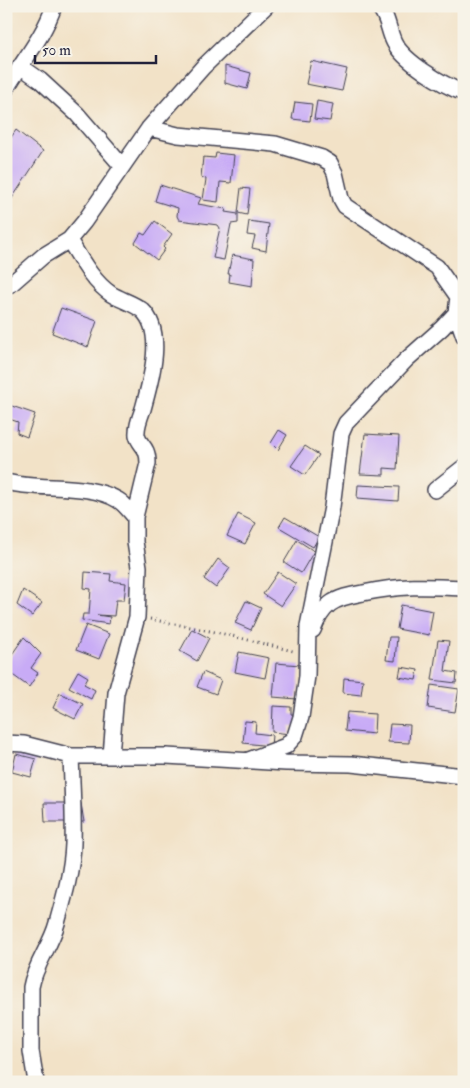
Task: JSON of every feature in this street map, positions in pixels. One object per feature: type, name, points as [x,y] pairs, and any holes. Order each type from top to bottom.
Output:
[{"type":"street","points":[[6,89],[51,15],[54,6]]},
{"type":"street","points":[[6,286],[11,284],[43,256],[69,240],[84,222],[149,128],[203,67],[266,6]]},
{"type":"street","points":[[378,6],[383,11],[394,43],[410,60],[449,87],[464,93]]},
{"type":"street","points":[[20,66],[40,80],[77,114],[122,166]]},
{"type":"street","points":[[149,128],[178,135],[275,144],[322,158],[330,163],[345,206],[437,267],[458,297],[464,336]]},
{"type":"street","points":[[69,240],[90,274],[110,293],[141,310],[147,317],[152,329],[155,350],[153,374],[138,424],[137,435],[148,454],[148,463],[135,517],[135,542],[139,567],[138,616],[116,693],[111,756]]},
{"type":"street","points":[[246,761],[286,746],[295,736],[302,716],[305,695],[308,626],[332,507],[340,434],[346,423],[406,360],[460,311]]},
{"type":"street","points":[[434,490],[464,466]]},
{"type":"street","points":[[6,482],[22,486],[81,489],[105,495],[120,500],[135,517]]},
{"type":"street","points":[[308,643],[317,619],[323,610],[337,599],[390,587],[464,588]]},
{"type":"street","points":[[6,743],[24,744],[71,756],[166,756],[246,761],[351,764],[464,776]]},
{"type":"street","points":[[36,1082],[31,1050],[31,987],[33,977],[57,926],[71,868],[73,844],[71,756]]},
{"type":"path","points":[[138,616],[220,633],[291,651],[298,651],[308,643]]},
{"type":"building","points":[[311,61],[347,69],[342,91],[306,84]]},
{"type":"building","points":[[225,66],[251,73],[247,89],[225,83]]},
{"type":"building","points":[[317,101],[333,104],[330,121],[314,119]]},
{"type":"building","points":[[295,102],[312,104],[310,121],[292,119]]},
{"type":"building","points":[[16,130],[43,151],[9,203],[6,200],[6,145]]},
{"type":"building","points":[[216,153],[234,155],[231,183],[220,182],[218,202],[203,200],[206,179],[201,177],[203,157],[215,158]]},
{"type":"building","points":[[160,185],[201,198],[198,204],[226,209],[225,212],[238,214],[238,223],[231,224],[224,260],[213,258],[220,228],[218,225],[179,220],[177,216],[178,208],[155,201]]},
{"type":"building","points":[[241,188],[250,189],[247,215],[238,213]]},
{"type":"building","points":[[155,221],[172,234],[157,260],[135,243],[141,233],[145,235]]},
{"type":"building","points":[[249,221],[269,224],[266,251],[252,248],[255,236],[247,235]]},
{"type":"building","points":[[232,255],[254,259],[252,286],[229,282],[230,274],[228,274]]},
{"type":"building","points":[[61,308],[97,321],[88,347],[52,333]]},
{"type":"building","points":[[6,404],[35,414],[27,437],[17,433],[18,422],[6,418]]},
{"type":"building","points":[[279,430],[287,435],[278,450],[271,443]]},
{"type":"building","points":[[365,434],[399,436],[397,469],[384,468],[384,475],[360,474]]},
{"type":"building","points":[[305,446],[319,455],[305,475],[291,466]]},
{"type":"building","points":[[358,485],[399,487],[398,501],[357,498]]},
{"type":"building","points":[[238,514],[256,523],[245,544],[227,536]]},
{"type":"building","points":[[285,517],[319,537],[313,547],[279,527]]},
{"type":"building","points":[[297,540],[314,551],[301,573],[284,562]]},
{"type":"building","points":[[218,559],[230,568],[216,588],[204,579]]},
{"type":"building","points":[[85,572],[111,574],[110,581],[126,583],[124,600],[116,600],[114,616],[97,615],[110,617],[109,624],[82,620],[83,614],[89,614],[91,589],[84,588]]},
{"type":"building","points":[[278,572],[296,584],[281,606],[263,594]]},
{"type":"building","points":[[23,590],[42,603],[32,616],[17,605]]},
{"type":"building","points":[[246,601],[261,608],[251,630],[235,623]]},
{"type":"building","points":[[401,605],[433,611],[429,635],[397,629]]},
{"type":"building","points":[[86,625],[109,634],[99,659],[76,650]]},
{"type":"building","points":[[192,629],[209,638],[197,661],[180,651]]},
{"type":"building","points":[[24,637],[41,654],[31,668],[38,673],[29,687],[6,670],[6,663]]},
{"type":"building","points":[[389,637],[397,637],[395,661],[386,660]]},
{"type":"building","points":[[438,640],[449,641],[445,671],[457,673],[456,683],[432,680]]},
{"type":"building","points":[[239,652],[269,658],[265,678],[235,672]]},
{"type":"building","points":[[276,663],[300,665],[297,699],[273,697]]},
{"type":"building","points":[[401,667],[418,670],[416,680],[399,677]]},
{"type":"building","points":[[78,671],[88,677],[84,684],[95,690],[91,699],[69,687]]},
{"type":"building","points":[[203,672],[221,680],[216,694],[197,687]]},
{"type":"building","points":[[344,678],[363,680],[361,695],[343,693]]},
{"type":"building","points":[[431,685],[459,689],[455,712],[428,708]]},
{"type":"building","points":[[60,693],[83,704],[75,719],[53,708]]},
{"type":"building","points":[[273,706],[291,707],[291,714],[298,715],[297,726],[290,726],[290,734],[272,732]]},
{"type":"building","points":[[347,712],[375,714],[374,734],[345,731]]},
{"type":"building","points":[[245,721],[256,722],[255,733],[272,735],[271,746],[243,743]]},
{"type":"building","points":[[390,724],[410,725],[409,743],[388,742]]},
{"type":"building","points":[[16,754],[36,759],[31,777],[12,772]]},
{"type":"building","points":[[44,803],[81,803],[84,822],[45,822]]}]
